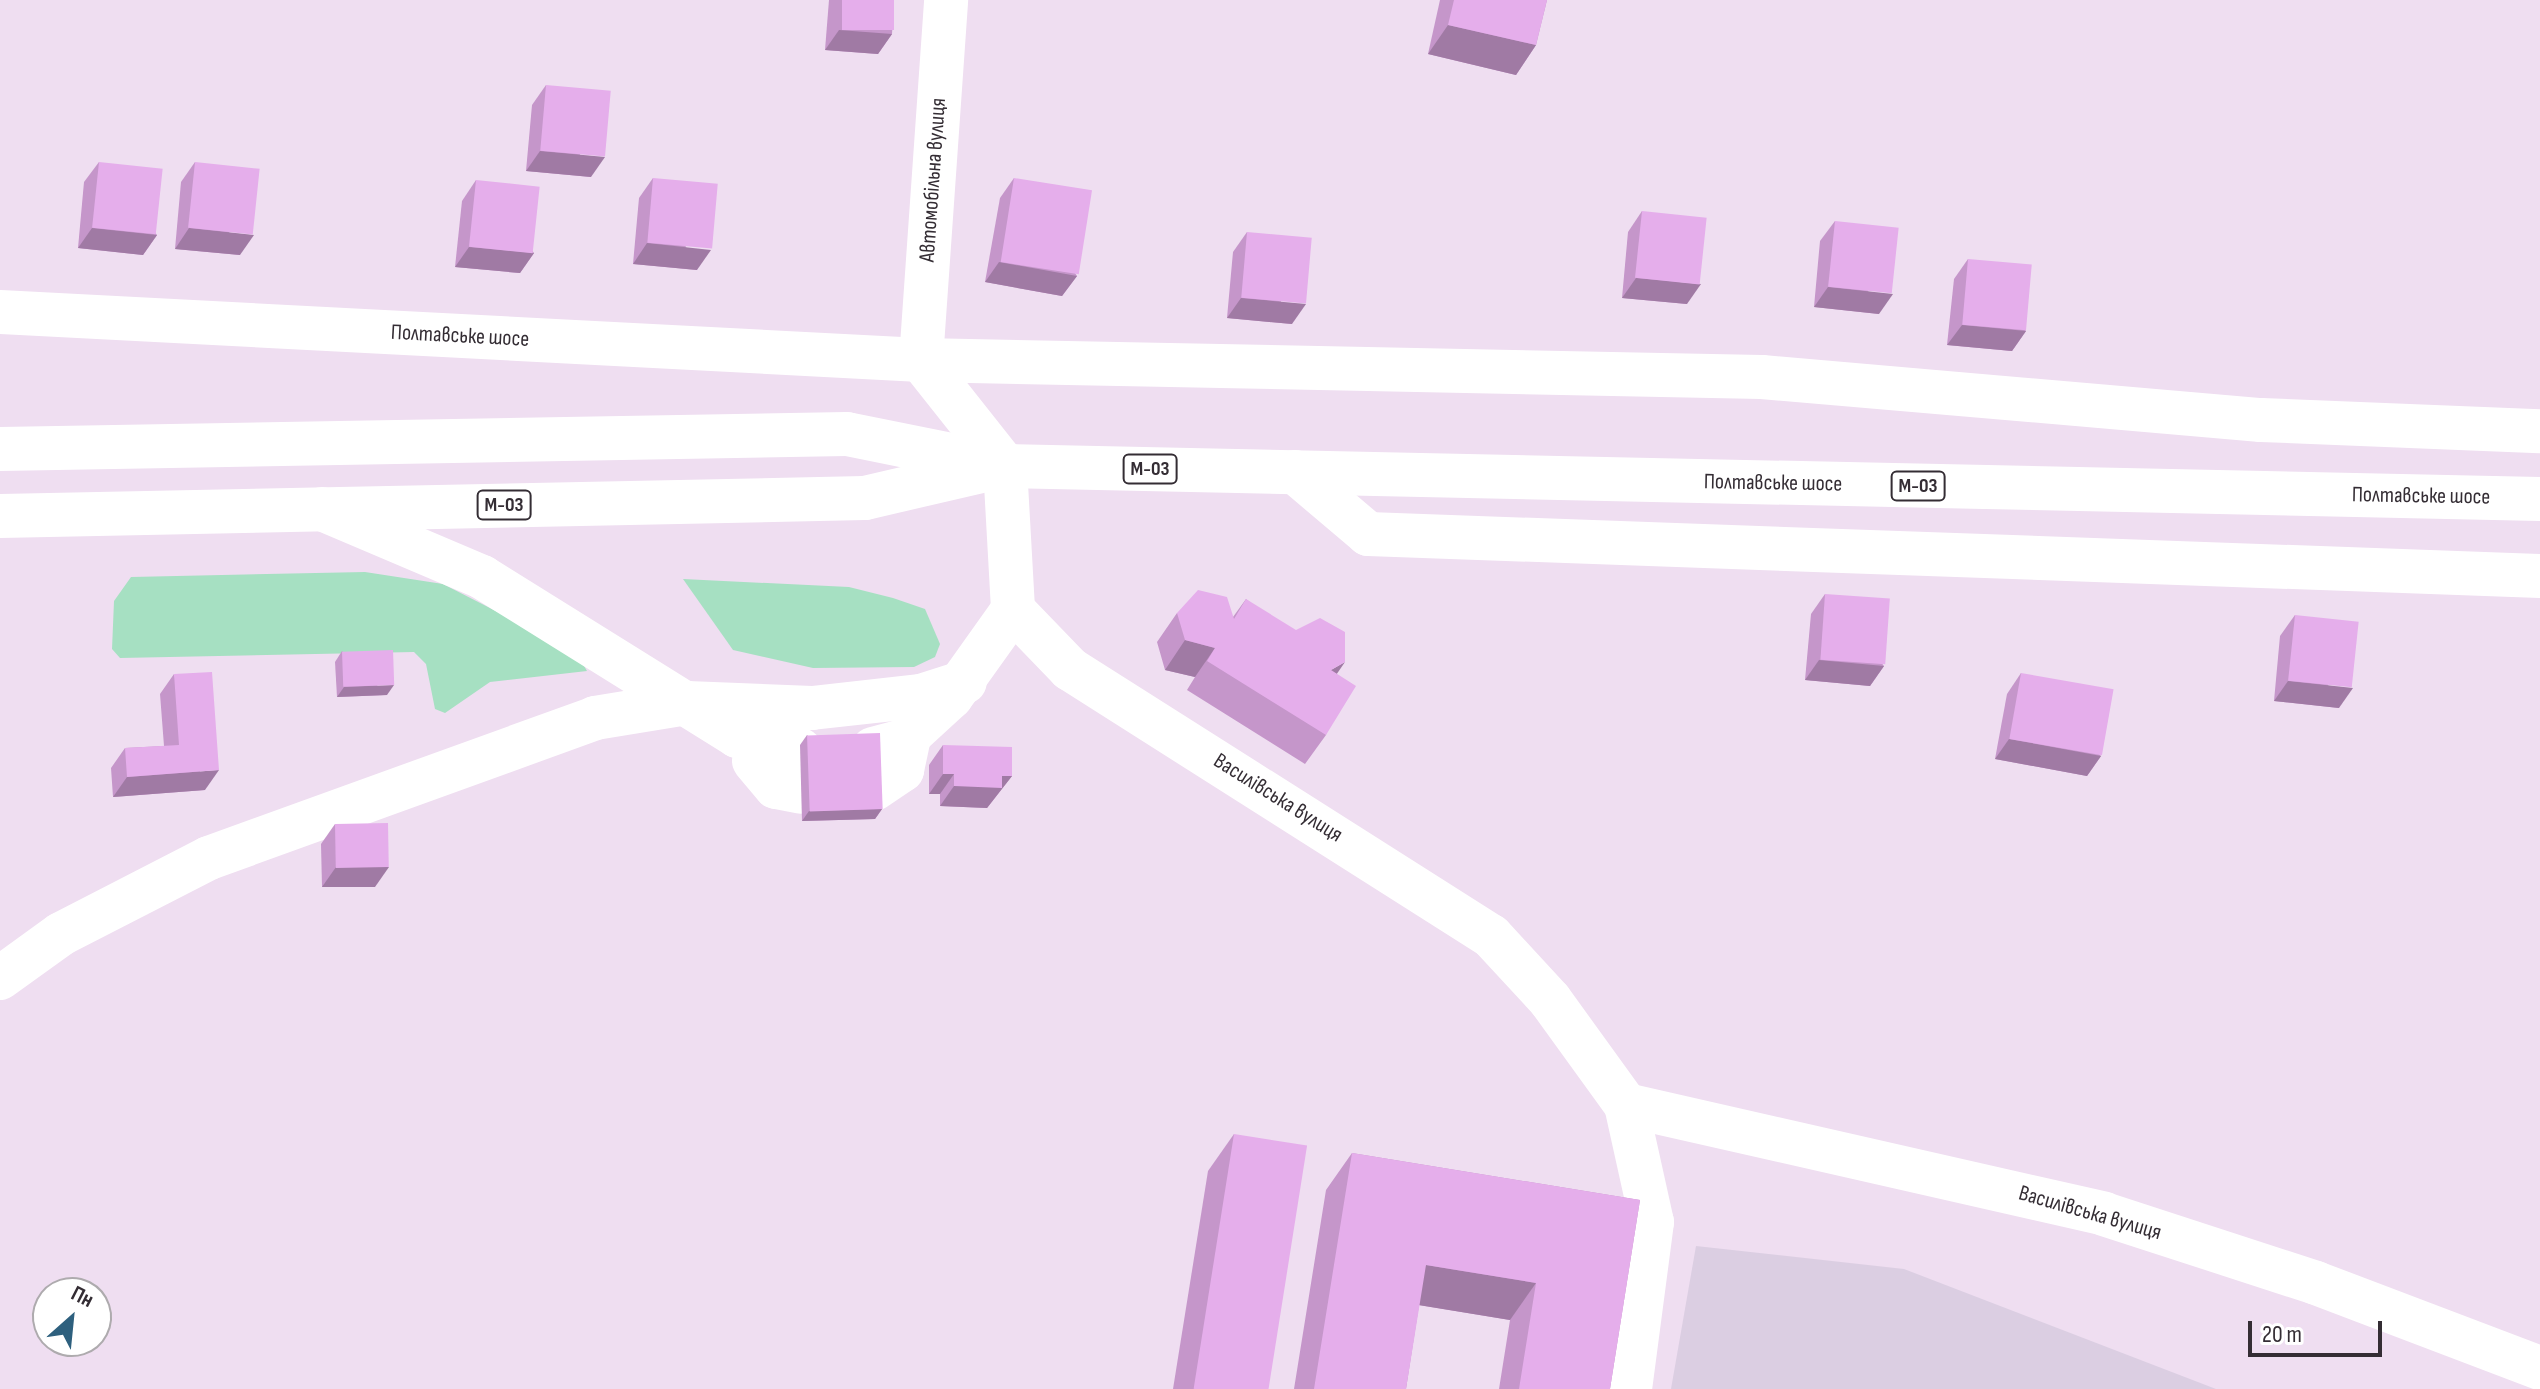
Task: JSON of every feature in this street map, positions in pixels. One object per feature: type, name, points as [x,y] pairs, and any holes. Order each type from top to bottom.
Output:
[{"type":"main road","name":"Автомобільна вулиця","points":[[921,360],[946,0]]},
{"type":"main road","name":"Полтавське шосе","points":[[0,312],[921,360],[1762,377],[2261,420],[2540,431]]},
{"type":"main road","points":[[888,765],[965,682],[1013,610],[1005,466],[921,360]]},
{"type":"main road","name":"М-03","points":[[0,449],[847,434],[1005,466]]},
{"type":"main road","name":"Полтавське шосе","points":[[1005,466],[2540,499]]},
{"type":"main road","name":"М-03","points":[[0,516],[865,498],[1005,466]]},
{"type":"main road","points":[[1295,472],[1368,534],[2540,576]]},
{"type":"main road","points":[[322,509],[482,577],[700,711],[789,779]]},
{"type":"main road","name":"Василівська вулиця","points":[[1013,610],[1070,669],[1491,936],[1550,1000],[1626,1105],[1652,1222],[1630,1389]]},
{"type":"main road","points":[[0,978],[61,934],[209,858],[595,718],[812,708],[921,696],[965,682]]},
{"type":"main road","name":"Василівська вулиця","points":[[1626,1105],[2104,1214],[2316,1283],[2540,1368]]},
{"type":"shaded area","points":[[1696,1246],[1904,1269],[2216,1389],[1671,1389]]},
{"type":"green space","points":[[365,572],[443,584],[576,652],[587,671],[490,682],[445,713],[435,709],[426,664],[414,652],[120,658],[112,649],[114,601],[131,577]]},
{"type":"green space","points":[[683,579],[849,587],[893,598],[925,609],[940,644],[935,657],[914,667],[813,668],[733,650]]},
{"type":"building","points":[[842,0],[894,0],[894,30],[842,30]]},
{"type":"building","points":[[1454,0],[1547,0],[1536,45],[1448,25]]},
{"type":"building","points":[[546,85],[611,91],[605,156],[540,151]]},
{"type":"building","points":[[99,162],[163,169],[156,234],[92,228]]},
{"type":"building","points":[[195,162],[260,169],[253,234],[188,228]]},
{"type":"building","points":[[653,178],[718,184],[712,248],[647,243]]},
{"type":"building","points":[[1014,178],[1092,190],[1079,274],[1001,262]]},
{"type":"building","points":[[476,180],[540,187],[533,253],[469,247]]},
{"type":"building","points":[[1642,211],[1707,218],[1700,284],[1635,278]]},
{"type":"building","points":[[1835,221],[1899,228],[1892,293],[1828,287]]},
{"type":"building","points":[[1247,232],[1312,238],[1306,303],[1241,298]]},
{"type":"building","points":[[1968,259],[2032,265],[2026,330],[1962,325]]},
{"type":"building","points":[[1198,590],[1227,597],[1234,619],[1246,599],[1296,630],[1320,618],[1345,632],[1345,662],[1331,670],[1356,686],[1326,735],[1207,661],[1215,648],[1185,640],[1177,613]]},
{"type":"building","points":[[1825,594],[1890,599],[1885,664],[1820,660]]},
{"type":"building","points":[[2295,615],[2359,622],[2352,687],[2288,681]]},
{"type":"building","points":[[393,650],[394,685],[343,687],[342,652]]},
{"type":"building","points":[[212,672],[219,770],[127,777],[125,748],[179,745],[174,674]]},
{"type":"building","points":[[2021,673],[2114,689],[2102,755],[2009,739]]},
{"type":"building","points":[[880,733],[883,809],[810,812],[807,736]]},
{"type":"building","points":[[943,745],[1012,747],[1012,776],[1002,776],[1002,788],[954,786],[954,774],[943,774]]},
{"type":"building","points":[[388,823],[389,867],[336,868],[335,824]]},
{"type":"building","points":[[1234,1134],[1307,1146],[1269,1389],[1194,1389]]},
{"type":"building","points":[[1352,1153],[1640,1200],[1610,1389],[1519,1389],[1536,1283],[1426,1265],[1406,1389],[1314,1389]]}]
